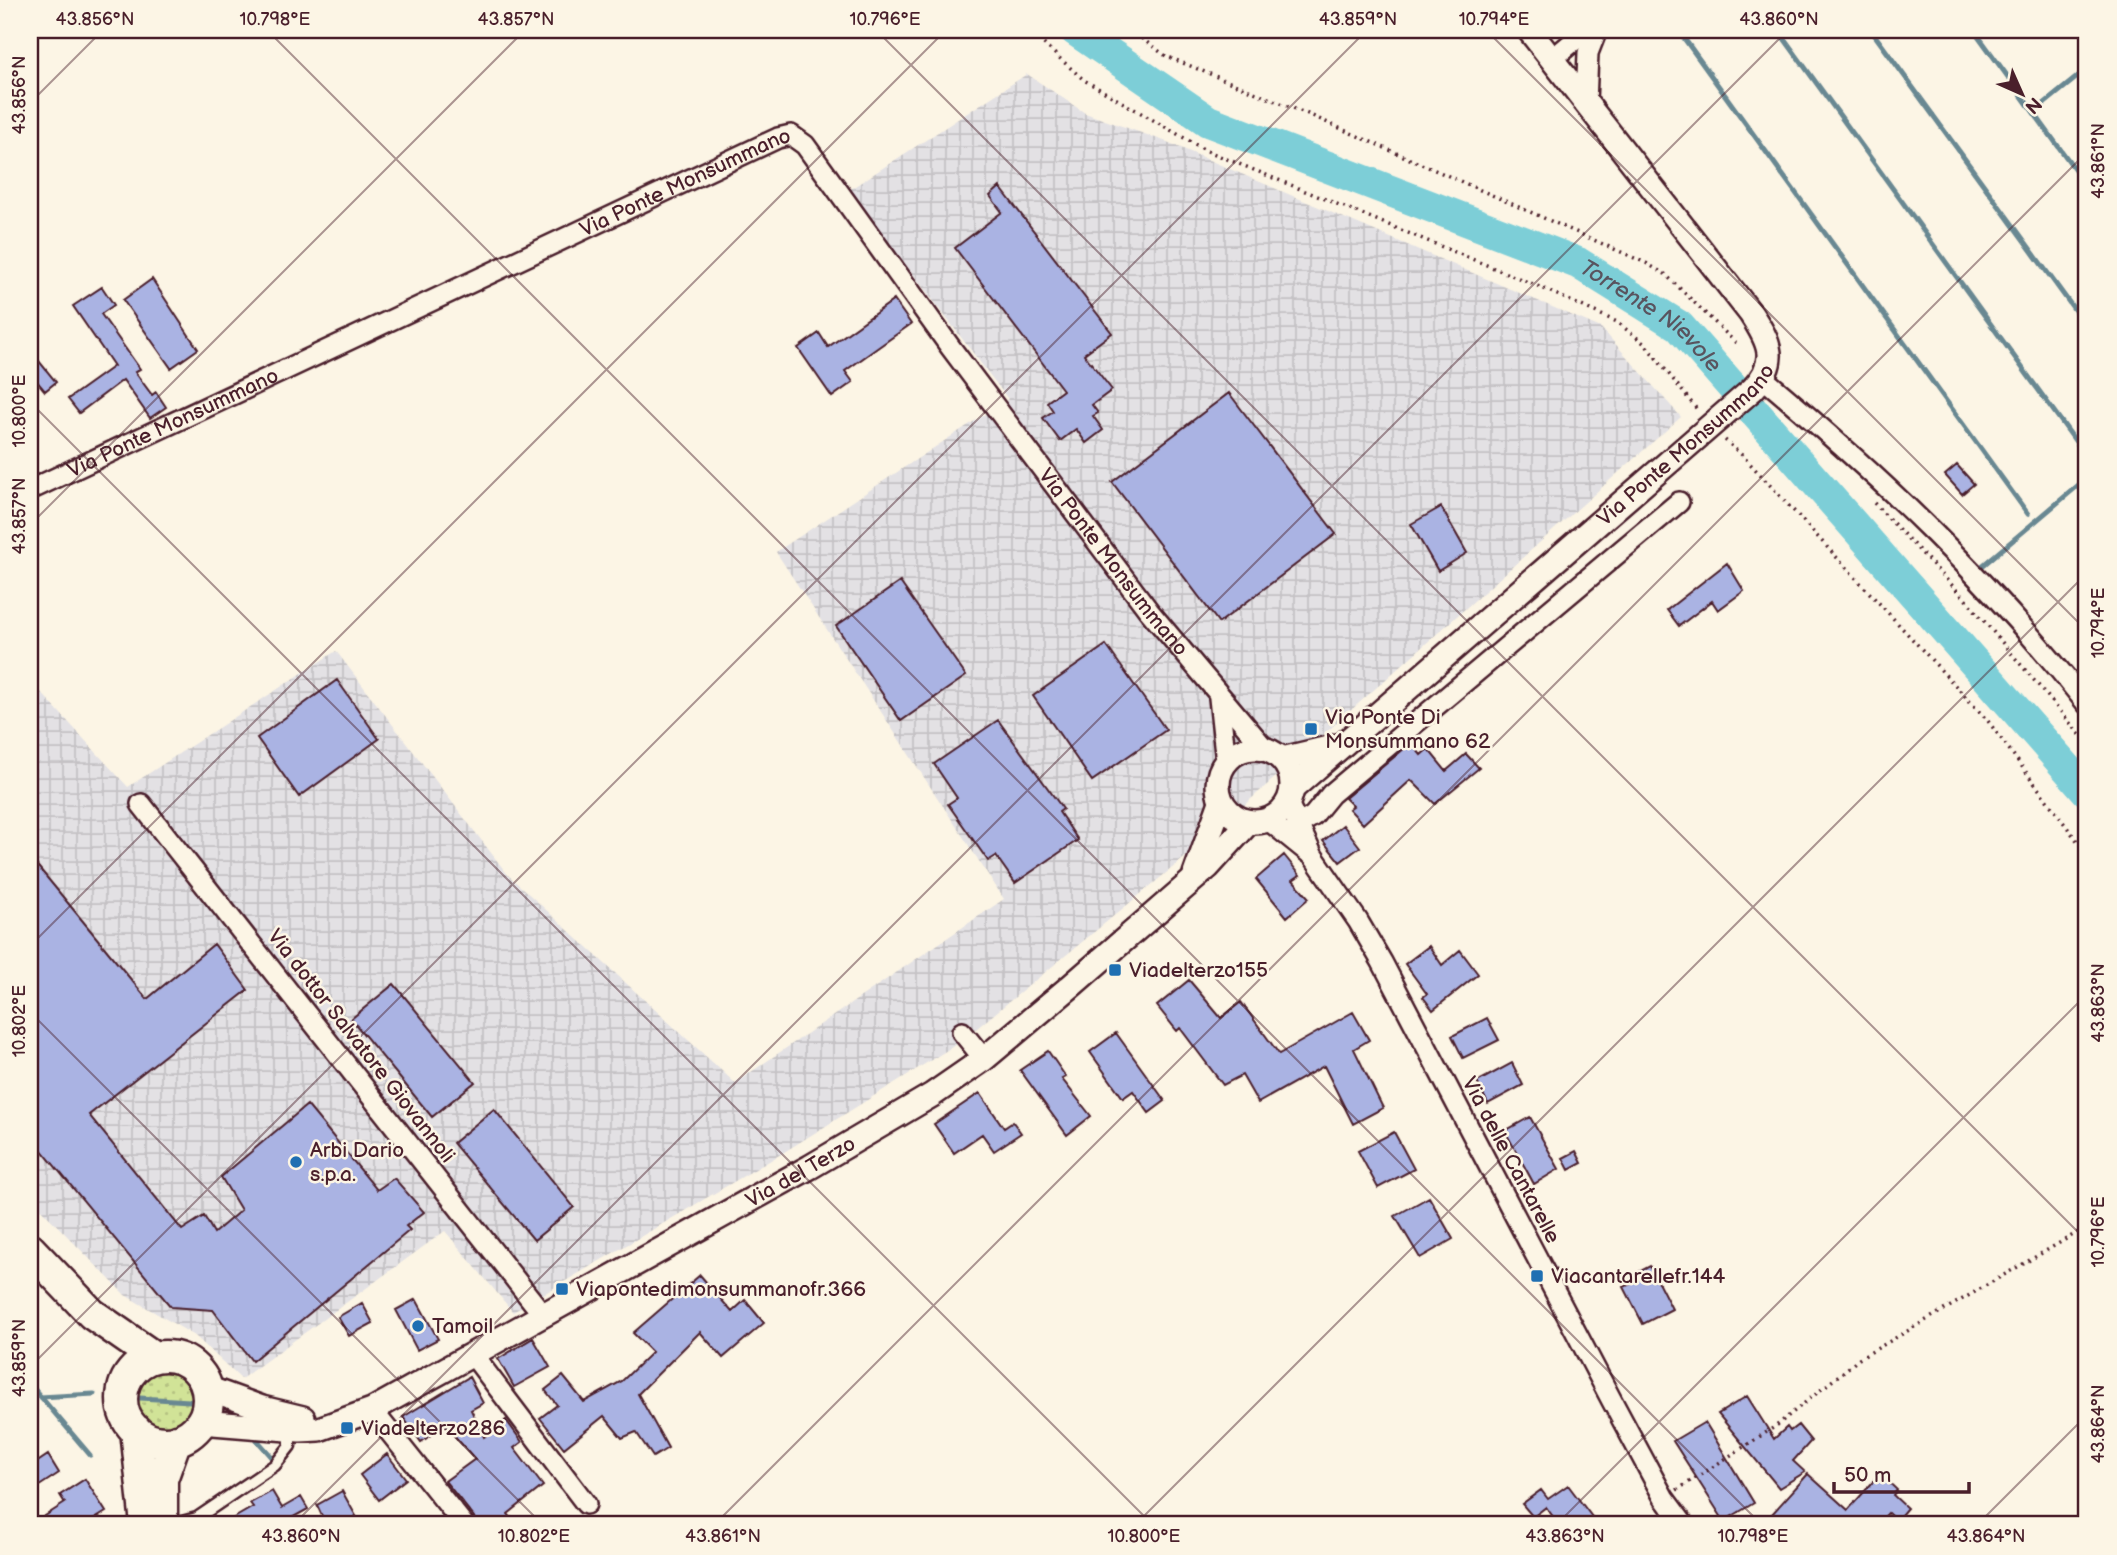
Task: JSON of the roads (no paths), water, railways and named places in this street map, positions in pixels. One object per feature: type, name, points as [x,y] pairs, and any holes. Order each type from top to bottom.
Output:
[{"type":"main road","points":[[30,1249],[92,1314],[154,1357]]},
{"type":"main road","points":[[92,1314],[128,1377]]},
{"type":"main road","points":[[136,1430],[155,1440],[176,1440],[194,1430],[206,1411],[207,1388],[193,1365],[168,1355],[154,1357],[135,1368],[128,1377],[122,1405],[136,1430],[157,1523]]},
{"type":"main road","points":[[157,1523],[162,1479],[176,1440]]},
{"type":"street","name":"Via Ponte Monsummano","points":[[1290,796],[1711,426],[1758,383],[1769,366],[1768,347],[1751,314],[1529,30]]},
{"type":"street","points":[[1551,60],[1587,30]]},
{"type":"street","points":[[1586,103],[1588,53],[1597,30]]},
{"type":"street","name":"Via Ponte Monsummano","points":[[30,490],[606,217],[778,138],[791,135],[805,145],[951,348],[1219,698],[1274,755]]},
{"type":"street","points":[[1758,383],[1847,450],[1949,545],[2087,704]]},
{"type":"street","points":[[1298,825],[1313,816],[1331,794],[1679,502]]},
{"type":"street","points":[[1219,698],[1226,763]]},
{"type":"street","points":[[1192,880],[1221,802],[1219,779],[1226,763],[1240,752],[1274,755],[1355,737],[1378,755]]},
{"type":"street","points":[[1221,802],[1230,813],[1258,821],[1290,796],[1290,772],[1274,755]]},
{"type":"street","name":"Via delle Cantarelle","points":[[1290,796],[1298,825],[1313,856],[1358,921],[1382,962],[1664,1498],[1684,1525]]},
{"type":"street","name":"Via dottor Salvatore Giovannoli","points":[[141,804],[544,1316]]},
{"type":"street","name":"Via delle Cantarelle","points":[[1258,821],[1313,856]]},
{"type":"street","name":"Via del Terzo","points":[[201,1422],[319,1429],[372,1410],[810,1167],[932,1095],[984,1059],[1258,821]]},
{"type":"street","points":[[962,1032],[984,1059]]},
{"type":"street","points":[[473,1355],[586,1504]]},
{"type":"street","points":[[207,1388],[298,1417],[345,1420]]},
{"type":"street","points":[[372,1410],[464,1525]]},
{"type":"lane","points":[[157,1523],[178,1524],[197,1518],[275,1465],[290,1446],[290,1429]]},
{"type":"waterway","name":"Torrente Nievole","points":[[1075,30],[1208,121],[1578,263],[1679,326],[2087,791]]},
{"type":"waterway","points":[[1678,30],[2028,514]]},
{"type":"waterway","points":[[1778,30],[2084,453]]},
{"type":"waterway","points":[[1871,30],[2087,327]]},
{"type":"waterway","points":[[1974,30],[2087,186]]},
{"type":"waterway","points":[[2034,112],[2087,69]]},
{"type":"waterway","points":[[1981,567],[2087,478]]},
{"type":"waterway","points":[[30,1384],[90,1455]]},
{"type":"waterway","points":[[40,1397],[94,1394]]},
{"type":"waterway","points":[[140,1398],[190,1401]]},
{"type":"waterway","points":[[257,1440],[272,1457]]},
{"type":"place","name":"Via Ponte Di Monsummano 62","points":[[1311,729]]},
{"type":"place","name":"Viadelterzo155","points":[[1115,970]]},
{"type":"place","name":"Arbi Dario s.p.a.","points":[[296,1162]]},
{"type":"place","name":"Viacantarellefr.144","points":[[1537,1276]]},
{"type":"place","name":"Viapontedimonsummanofr.366","points":[[562,1289]]},
{"type":"place","name":"Tamoil","points":[[418,1326]]},
{"type":"place","name":"Viadelterzo286","points":[[347,1428]]}]
